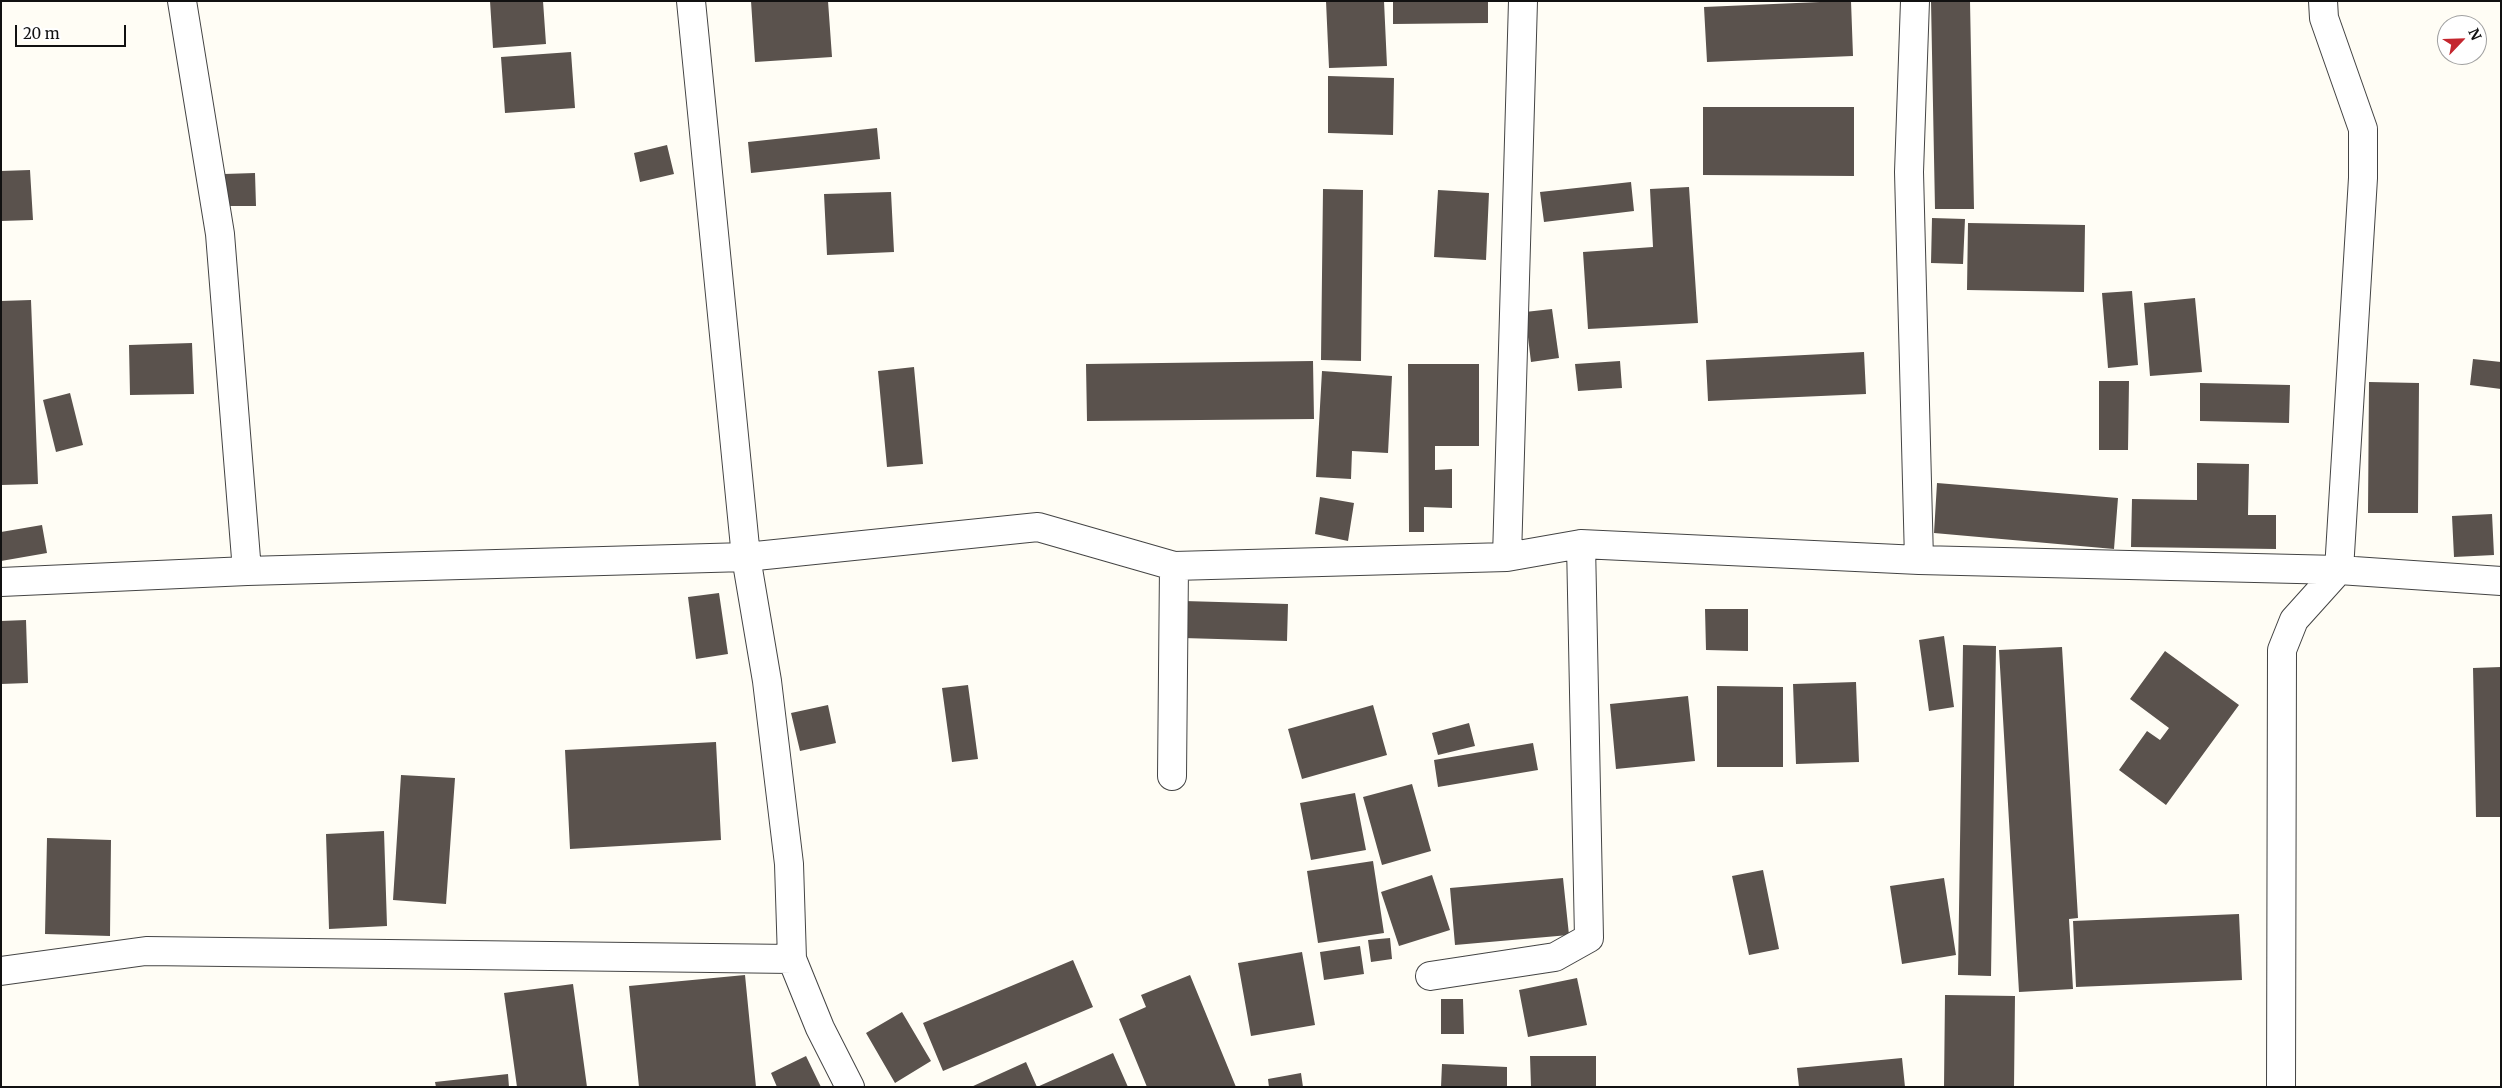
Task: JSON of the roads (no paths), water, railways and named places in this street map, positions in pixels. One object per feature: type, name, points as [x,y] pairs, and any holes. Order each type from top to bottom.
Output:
[{"type":"street","points":[[182,1],[220,234],[246,572]]},
{"type":"street","points":[[691,1],[746,557],[767,681],[789,864],[792,959],[820,1028],[850,1087]]},
{"type":"street","points":[[1507,557],[1523,1]]},
{"type":"street","points":[[1915,1],[1908,172],[1919,560]]},
{"type":"street","points":[[2281,1087],[2282,650],[2294,620],[2339,570],[2360,224],[2362,129],[2324,18],[2323,1]]},
{"type":"street","points":[[1,582],[246,572],[746,557],[1038,527],[1174,566],[1507,557],[1581,544],[1919,560],[2339,570],[2501,581]]},
{"type":"street","points":[[1430,976],[1555,957],[1589,938],[1581,544]]},
{"type":"street","points":[[1172,776],[1174,566]]},
{"type":"street","points":[[1,971],[146,951],[792,959]]}]
